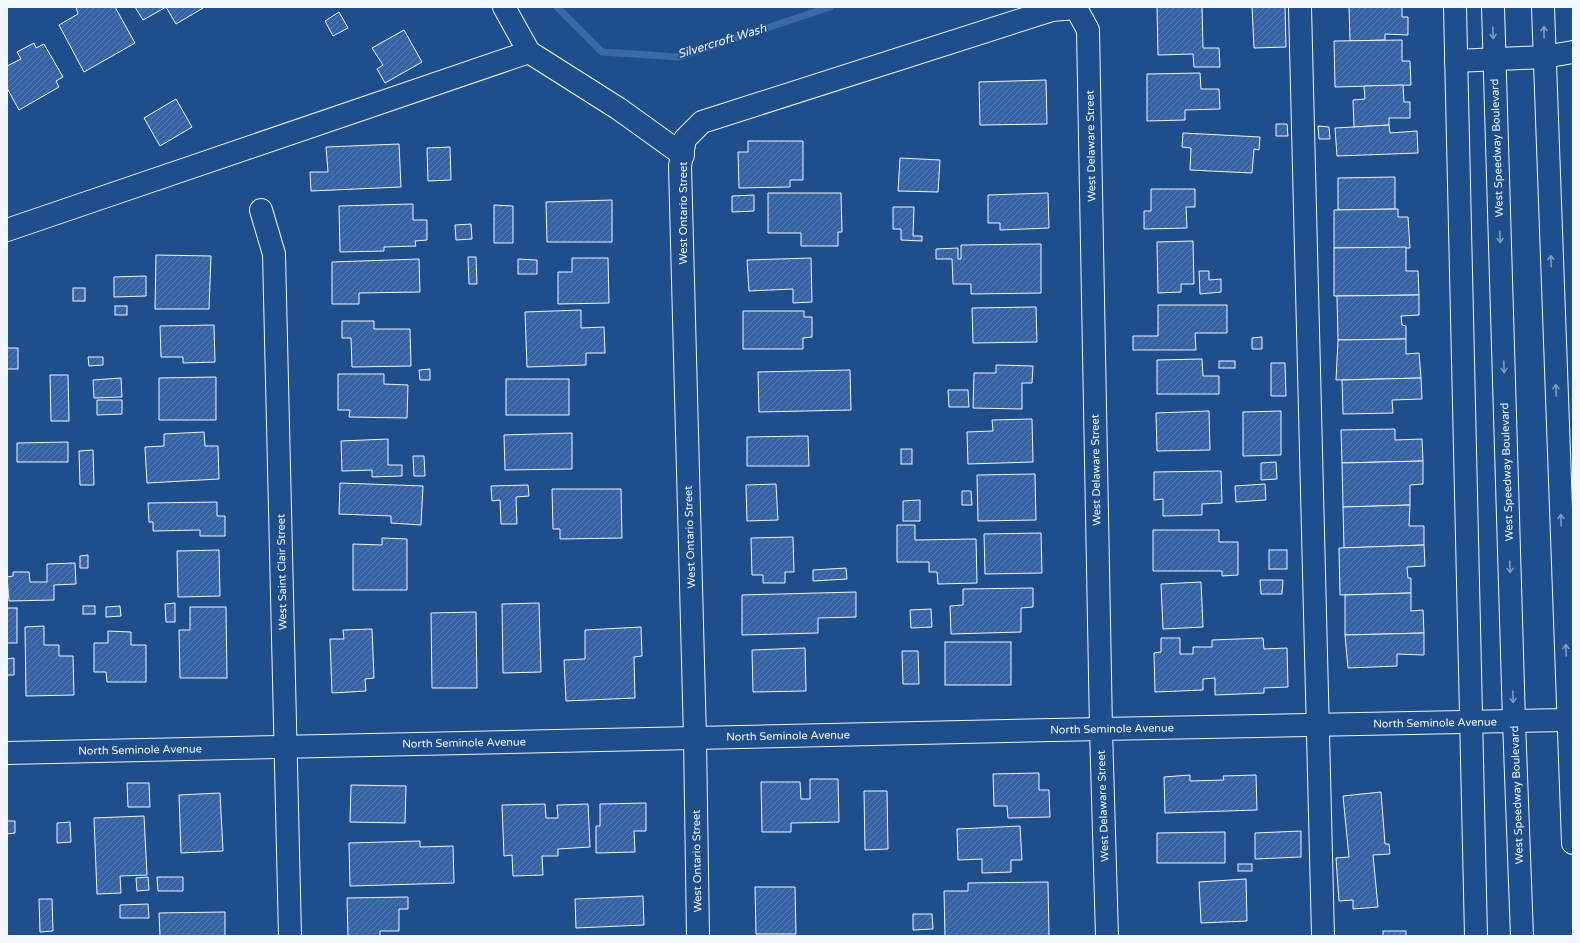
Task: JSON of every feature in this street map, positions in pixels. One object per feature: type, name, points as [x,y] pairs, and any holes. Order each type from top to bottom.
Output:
[{"type":"street","points":[[504,7],[529,52],[619,109],[684,147]]},
{"type":"street","points":[[1300,7],[1323,936]]},
{"type":"street","points":[[1455,7],[1476,936]]},
{"type":"street","name":"West Speedway Boulevard","points":[[1493,7],[1514,721],[1522,936]]},
{"type":"street","points":[[1543,7],[1573,843]]},
{"type":"street","name":"West Delaware Street","points":[[684,147],[702,122],[1052,10],[1076,8],[1088,30],[1101,729],[1107,936]]},
{"type":"street","points":[[7,230],[529,52]]},
{"type":"street","points":[[1456,61],[1494,58],[1544,57],[1573,52]]},
{"type":"street","name":"West Ontario Street","points":[[684,147],[680,166],[695,738],[698,936]]},
{"type":"street","name":"West Saint Clair Street","points":[[261,210],[274,254],[287,747],[290,936]]},
{"type":"street","name":"North Seminole Avenue","points":[[7,753],[1568,720]]},
{"type":"building","points":[[76,7],[115,7],[135,43],[84,72],[59,25],[78,14]]},
{"type":"building","points":[[135,7],[166,7],[143,20]]},
{"type":"building","points":[[166,7],[202,7],[203,8],[176,24]]},
{"type":"building","points":[[1157,7],[1202,7],[1203,48],[1219,48],[1220,67],[1194,67],[1193,54],[1158,55]]},
{"type":"building","points":[[1252,7],[1285,7],[1286,47],[1254,48]]},
{"type":"building","points":[[1349,7],[1402,7],[1402,17],[1408,17],[1408,35],[1385,34],[1385,40],[1350,41]]},
{"type":"building","points":[[339,12],[348,28],[333,36],[325,21]]},
{"type":"building","points":[[404,30],[422,62],[385,83],[377,69],[383,65],[372,48]]},
{"type":"building","points":[[1402,40],[1402,61],[1410,61],[1411,85],[1335,87],[1334,41]]},
{"type":"building","points":[[34,43],[36,48],[44,44],[63,77],[56,81],[59,87],[19,110],[7,88],[7,66],[21,59],[17,52]]},
{"type":"building","points":[[1200,73],[1201,89],[1219,89],[1220,109],[1185,110],[1185,120],[1147,121],[1147,74]]},
{"type":"building","points":[[1046,80],[1047,124],[980,125],[979,82]]},
{"type":"building","points":[[1403,85],[1404,102],[1410,102],[1410,118],[1389,118],[1389,125],[1354,127],[1353,100],[1365,99],[1364,86]]},
{"type":"building","points":[[176,99],[192,127],[160,146],[144,118]]},
{"type":"building","points":[[1276,124],[1287,124],[1288,136],[1276,136]]},
{"type":"building","points":[[1389,125],[1390,133],[1417,131],[1418,153],[1337,156],[1335,128]]},
{"type":"building","points":[[1318,126],[1329,127],[1330,139],[1319,139]]},
{"type":"building","points":[[1183,133],[1260,137],[1259,150],[1254,149],[1252,173],[1190,170],[1191,148],[1182,147]]},
{"type":"building","points":[[748,141],[803,141],[803,180],[790,180],[790,187],[739,188],[738,152],[748,152]]},
{"type":"building","points":[[399,144],[401,187],[311,191],[310,172],[328,172],[326,147]]},
{"type":"building","points":[[450,147],[451,180],[428,181],[427,148]]},
{"type":"building","points":[[900,158],[940,160],[938,192],[898,191]]},
{"type":"building","points":[[1395,177],[1395,209],[1338,210],[1338,178]]},
{"type":"building","points":[[1151,189],[1195,189],[1195,207],[1186,207],[1187,228],[1144,229],[1144,211],[1151,211]]},
{"type":"building","points":[[768,193],[841,193],[842,232],[838,232],[838,246],[801,246],[801,233],[768,233]]},
{"type":"building","points":[[1048,193],[1049,228],[1000,230],[1000,223],[988,223],[988,195]]},
{"type":"building","points":[[754,195],[754,211],[732,212],[732,196]]},
{"type":"building","points":[[612,200],[612,242],[547,242],[546,202]]},
{"type":"building","points":[[413,204],[413,220],[427,220],[427,240],[415,241],[416,246],[384,247],[384,251],[340,252],[339,206]]},
{"type":"building","points":[[494,205],[513,206],[513,243],[494,243]]},
{"type":"building","points":[[893,207],[914,207],[913,236],[922,236],[922,241],[901,240],[901,229],[893,229]]},
{"type":"building","points":[[1398,209],[1398,217],[1408,217],[1410,248],[1334,248],[1334,210]]},
{"type":"building","points":[[471,224],[472,239],[456,240],[455,225]]},
{"type":"building","points":[[1193,241],[1194,284],[1181,284],[1181,292],[1158,293],[1157,242]]},
{"type":"building","points":[[1041,244],[1041,293],[971,294],[971,284],[953,284],[952,259],[936,259],[936,249],[958,248],[958,259],[961,259],[961,245]]},
{"type":"building","points":[[1406,247],[1406,271],[1418,271],[1419,295],[1334,296],[1334,248]]},
{"type":"building","points":[[156,255],[211,256],[209,309],[155,309]]},
{"type":"building","points":[[468,257],[476,257],[477,284],[469,284]]},
{"type":"building","points":[[572,258],[608,258],[609,303],[558,304],[558,272],[572,272]]},
{"type":"building","points":[[811,258],[812,302],[793,303],[793,289],[749,291],[747,260]]},
{"type":"building","points":[[419,259],[420,292],[359,293],[359,304],[332,304],[332,262]]},
{"type":"building","points":[[518,259],[537,260],[537,274],[518,274]]},
{"type":"building","points":[[1199,271],[1209,271],[1209,280],[1221,279],[1221,292],[1200,294]]},
{"type":"building","points":[[146,276],[146,296],[114,297],[114,277]]},
{"type":"building","points":[[73,288],[85,288],[85,301],[73,301]]},
{"type":"building","points":[[1419,295],[1419,315],[1401,316],[1402,325],[1406,326],[1406,339],[1338,340],[1337,296]]},
{"type":"building","points":[[1158,305],[1227,305],[1227,333],[1195,333],[1196,350],[1133,350],[1133,336],[1158,336]]},
{"type":"building","points":[[115,306],[127,306],[127,315],[115,315]]},
{"type":"building","points":[[1036,307],[1037,342],[973,343],[972,308]]},
{"type":"building","points":[[581,310],[581,328],[604,327],[605,353],[586,353],[586,365],[527,367],[525,312]]},
{"type":"building","points":[[743,311],[804,311],[804,317],[812,317],[812,337],[803,338],[803,349],[743,349]]},
{"type":"building","points":[[342,321],[374,321],[374,329],[410,329],[411,366],[352,367],[351,338],[342,338]]},
{"type":"building","points":[[214,325],[215,362],[183,363],[183,357],[161,357],[160,326]]},
{"type":"building","points":[[1262,337],[1262,349],[1252,349],[1252,338]]},
{"type":"building","points":[[1406,339],[1406,354],[1419,353],[1421,378],[1336,380],[1338,340]]},
{"type":"building","points":[[7,348],[18,348],[18,369],[7,369]]},
{"type":"building","points":[[88,357],[103,357],[103,365],[89,366]]},
{"type":"building","points":[[1202,359],[1203,376],[1219,376],[1219,394],[1157,394],[1157,360]]},
{"type":"building","points":[[1219,361],[1235,361],[1235,368],[1219,368]]},
{"type":"building","points":[[1271,363],[1285,363],[1286,396],[1271,396]]},
{"type":"building","points":[[996,365],[1033,366],[1032,383],[1022,383],[1022,409],[973,408],[974,373],[996,373]]},
{"type":"building","points":[[430,369],[430,380],[420,380],[419,370]]},
{"type":"building","points":[[850,370],[851,410],[759,412],[758,372]]},
{"type":"building","points":[[338,374],[384,374],[384,384],[408,385],[407,418],[349,417],[350,410],[338,410]]},
{"type":"building","points":[[50,375],[68,375],[69,421],[51,421]]},
{"type":"building","points":[[216,377],[216,420],[159,420],[159,378]]},
{"type":"building","points":[[121,378],[122,397],[94,398],[93,380]]},
{"type":"building","points":[[1421,378],[1422,399],[1392,400],[1393,413],[1343,414],[1342,380]]},
{"type":"building","points":[[506,379],[569,379],[569,415],[506,415]]},
{"type":"building","points":[[948,390],[968,390],[969,407],[949,407]]},
{"type":"building","points":[[97,400],[122,400],[122,414],[97,415]]},
{"type":"building","points":[[1209,411],[1210,450],[1157,451],[1156,413]]},
{"type":"building","points":[[1281,411],[1281,455],[1243,456],[1243,412]]},
{"type":"building","points":[[1032,419],[1033,462],[968,464],[967,432],[993,431],[992,420]]},
{"type":"building","points":[[1395,429],[1395,440],[1422,439],[1423,461],[1342,463],[1341,430]]},
{"type":"building","points":[[204,432],[205,446],[218,446],[219,479],[147,483],[145,447],[164,446],[164,434]]},
{"type":"building","points":[[572,433],[572,469],[505,470],[504,435]]},
{"type":"building","points":[[808,436],[809,466],[747,466],[747,437]]},
{"type":"building","points":[[388,439],[388,465],[402,465],[402,476],[372,477],[372,470],[342,471],[341,441]]},
{"type":"building","points":[[68,442],[68,462],[17,462],[17,443]]},
{"type":"building","points":[[901,449],[912,449],[912,464],[901,464]]},
{"type":"building","points":[[93,450],[94,485],[80,485],[79,451]]},
{"type":"building","points":[[413,456],[424,456],[425,476],[414,476]]},
{"type":"building","points":[[1423,461],[1423,484],[1410,485],[1410,505],[1343,507],[1342,463]]},
{"type":"building","points":[[1276,462],[1277,479],[1261,480],[1261,463]]},
{"type":"building","points":[[1221,471],[1222,503],[1202,504],[1202,515],[1163,516],[1163,499],[1154,500],[1154,472]]},
{"type":"building","points":[[1035,474],[1036,520],[978,521],[977,475]]},
{"type":"building","points":[[340,483],[423,486],[421,525],[391,523],[391,516],[339,514]]},
{"type":"building","points":[[776,484],[778,520],[747,521],[746,485]]},
{"type":"building","points":[[1265,484],[1266,500],[1236,502],[1235,486]]},
{"type":"building","points":[[528,485],[529,496],[516,497],[517,524],[501,524],[500,500],[492,501],[491,486]]},
{"type":"building","points":[[552,489],[621,489],[622,538],[560,539],[560,529],[553,529]]},
{"type":"building","points":[[962,491],[971,491],[972,505],[962,505]]},
{"type":"building","points":[[920,500],[920,521],[903,521],[903,501]]},
{"type":"building","points":[[217,502],[217,516],[225,516],[225,536],[200,536],[200,530],[153,531],[153,522],[149,522],[148,503]]},
{"type":"building","points":[[1410,505],[1409,526],[1424,526],[1424,545],[1344,548],[1343,507]]},
{"type":"building","points":[[897,525],[915,525],[915,540],[976,539],[977,583],[938,584],[937,572],[929,572],[929,562],[897,562]]},
{"type":"building","points":[[1153,530],[1219,530],[1219,542],[1238,542],[1238,575],[1222,576],[1222,571],[1153,571]]},
{"type":"building","points":[[1041,533],[1042,573],[985,574],[984,534]]},
{"type":"building","points":[[793,537],[794,572],[785,572],[785,583],[763,583],[763,575],[752,575],[751,538]]},
{"type":"building","points":[[382,538],[407,539],[407,590],[353,590],[353,544],[382,545]]},
{"type":"building","points":[[1424,545],[1425,566],[1407,567],[1408,578],[1411,578],[1411,593],[1340,595],[1339,548]]},
{"type":"building","points":[[219,550],[220,596],[178,597],[177,551]]},
{"type":"building","points":[[1269,550],[1287,550],[1287,569],[1269,569]]},
{"type":"building","points":[[88,555],[88,568],[80,568],[80,556]]},
{"type":"building","points":[[75,563],[76,584],[54,585],[54,600],[9,601],[7,577],[13,576],[13,572],[29,572],[30,582],[47,582],[47,564]]},
{"type":"building","points":[[846,568],[847,579],[813,581],[813,570]]},
{"type":"building","points":[[1260,580],[1283,580],[1282,594],[1261,594]]},
{"type":"building","points":[[1201,582],[1203,627],[1163,629],[1161,584]]},
{"type":"building","points":[[1033,588],[1033,607],[1021,608],[1021,632],[951,634],[950,606],[963,605],[963,589]]},
{"type":"building","points":[[856,592],[856,617],[818,618],[818,633],[742,635],[742,595]]},
{"type":"building","points":[[1411,593],[1411,611],[1423,610],[1424,633],[1345,635],[1345,595]]},
{"type":"building","points":[[175,603],[175,622],[166,622],[165,604]]},
{"type":"building","points":[[539,603],[541,672],[503,673],[502,604]]},
{"type":"building","points":[[83,606],[95,606],[95,614],[83,614]]},
{"type":"building","points":[[120,606],[121,616],[106,617],[106,607]]},
{"type":"building","points":[[190,607],[226,607],[227,678],[180,678],[179,630],[190,630]]},
{"type":"building","points":[[7,608],[17,608],[17,643],[7,643]]},
{"type":"building","points":[[931,609],[932,627],[911,628],[910,610]]},
{"type":"building","points":[[476,612],[477,688],[432,688],[431,613]]},
{"type":"building","points":[[44,626],[44,645],[59,645],[59,656],[73,656],[74,695],[26,696],[25,627]]},
{"type":"building","points":[[641,627],[642,656],[634,657],[635,698],[566,701],[564,660],[585,659],[585,630]]},
{"type":"building","points":[[372,629],[374,678],[365,679],[366,691],[332,693],[330,639],[344,639],[343,630]]},
{"type":"building","points":[[108,631],[131,632],[131,645],[146,645],[146,682],[107,682],[106,672],[94,672],[94,643],[108,643]]},
{"type":"building","points":[[1424,633],[1424,655],[1397,654],[1397,666],[1348,668],[1345,635]]},
{"type":"building","points":[[1161,638],[1180,638],[1180,654],[1193,654],[1193,647],[1212,647],[1212,640],[1263,638],[1264,649],[1287,648],[1288,687],[1264,688],[1264,693],[1215,695],[1215,678],[1203,679],[1203,690],[1155,692],[1154,653],[1161,652]]},
{"type":"building","points":[[945,642],[1011,642],[1011,685],[945,685]]},
{"type":"building","points":[[805,648],[806,691],[753,692],[752,650]]},
{"type":"building","points":[[902,651],[918,651],[919,684],[903,684]]},
{"type":"building","points":[[14,658],[14,675],[7,675],[7,659]]},
{"type":"building","points":[[1039,773],[1039,790],[1049,790],[1050,817],[1008,818],[1007,806],[994,806],[993,774]]},
{"type":"building","points":[[1190,775],[1190,781],[1224,780],[1223,776],[1256,775],[1257,810],[1165,813],[1164,777]]},
{"type":"building","points":[[810,779],[838,779],[839,822],[791,823],[791,832],[762,832],[761,782],[800,782],[801,799],[810,799]]},
{"type":"building","points":[[127,783],[149,783],[150,807],[128,807]]},
{"type":"building","points":[[351,785],[406,786],[405,823],[350,822]]},
{"type":"building","points":[[864,791],[887,791],[888,849],[865,850]]},
{"type":"building","points":[[1381,792],[1385,844],[1389,844],[1390,854],[1373,855],[1378,907],[1353,909],[1353,900],[1339,901],[1336,858],[1349,857],[1343,796]]},
{"type":"building","points":[[220,793],[223,851],[181,853],[179,795]]},
{"type":"building","points":[[646,803],[646,831],[634,831],[635,852],[596,853],[596,826],[600,826],[600,804]]},
{"type":"building","points":[[545,804],[546,818],[558,818],[557,805],[588,804],[590,847],[558,849],[558,856],[542,856],[543,875],[513,876],[512,855],[504,856],[502,805]]},
{"type":"building","points":[[144,816],[147,875],[120,876],[121,893],[97,894],[94,818]]},
{"type":"building","points":[[7,821],[15,821],[15,833],[7,834]]},
{"type":"building","points":[[70,822],[71,842],[57,843],[57,823]]},
{"type":"building","points":[[1020,826],[1022,860],[1011,860],[1011,872],[982,873],[982,859],[958,860],[957,829]]},
{"type":"building","points":[[1301,831],[1301,857],[1255,859],[1255,833]]},
{"type":"building","points":[[1225,832],[1225,863],[1157,863],[1157,833]]},
{"type":"building","points":[[420,841],[420,847],[453,846],[454,883],[350,886],[349,843]]},
{"type":"building","points":[[1238,864],[1252,864],[1252,871],[1238,871]]},
{"type":"building","points":[[148,877],[149,890],[137,891],[136,878]]},
{"type":"building","points":[[157,877],[183,877],[183,891],[158,891]]},
{"type":"building","points":[[1246,879],[1247,921],[1201,923],[1199,882]]},
{"type":"building","points":[[1048,882],[1049,936],[945,936],[944,891],[968,891],[968,883]]},
{"type":"building","points":[[755,887],[795,887],[796,934],[756,934]]},
{"type":"building","points":[[643,896],[644,925],[576,928],[575,899]]},
{"type":"building","points":[[408,897],[408,909],[399,909],[399,931],[380,931],[380,936],[348,936],[347,898]]},
{"type":"building","points":[[39,899],[52,899],[53,931],[40,932]]},
{"type":"building","points":[[148,904],[149,918],[120,918],[120,905]]},
{"type":"building","points":[[225,912],[225,936],[160,936],[159,913]]},
{"type":"building","points":[[913,914],[932,914],[933,929],[913,930]]},
{"type":"building","points":[[1383,931],[1406,931],[1406,936],[1383,936]]},
{"type":"waterway","name":"Silvercroft Wash","points":[[557,7],[602,52],[679,57],[830,7]]}]
